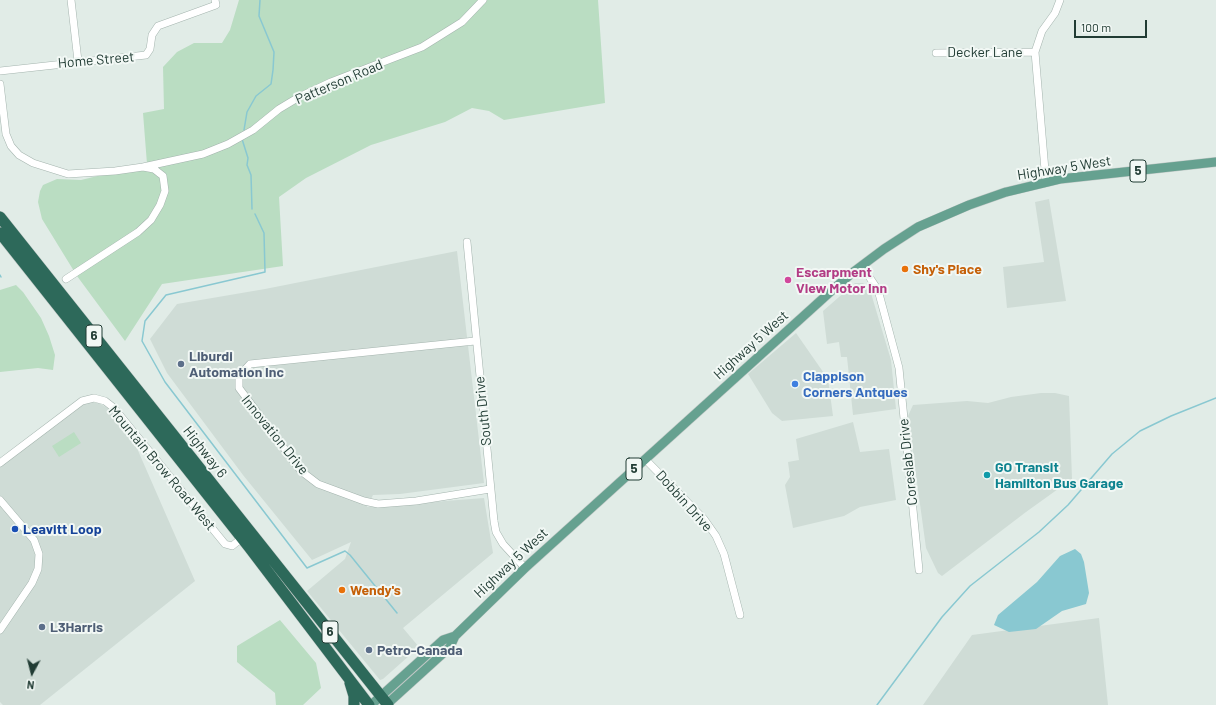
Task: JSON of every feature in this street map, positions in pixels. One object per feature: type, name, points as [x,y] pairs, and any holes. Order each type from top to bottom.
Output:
[{"type":"highway","name":"Highway 6","points":[[0,217],[184,457],[253,544],[385,703]]},
{"type":"highway","name":"Highway 6","points":[[0,233],[184,457],[242,538],[253,544],[348,677],[370,705]]},
{"type":"highway","points":[[348,677],[354,696],[354,705]]},
{"type":"main road","name":"Highway 5 West","points":[[385,703],[443,640],[455,636],[525,568],[862,266],[918,227],[977,202],[1006,192],[1046,182],[1216,162]]},
{"type":"main road","name":"5","points":[[370,705],[385,703]]},
{"type":"street","points":[[71,0],[78,61]]},
{"type":"street","name":"Patterson Road","points":[[0,84],[6,134],[11,146],[28,160],[46,168],[68,174],[115,171],[143,167],[202,154],[228,144],[253,130],[279,109],[299,97],[331,82],[422,47],[462,22],[484,0]]},
{"type":"street","points":[[1046,182],[1035,52],[1042,31],[1055,13],[1060,0]]},
{"type":"street","name":"Home Street","points":[[0,70],[146,55],[150,49],[152,35],[158,26],[215,2]]},
{"type":"street","name":"Decker Lane","points":[[936,53],[1035,52]]},
{"type":"street","points":[[66,279],[138,232],[151,220],[165,191],[163,176],[154,169],[143,167]]},
{"type":"street","name":"South Drive","points":[[467,242],[490,489],[496,532],[503,544],[525,568]]},
{"type":"street","name":"Coreslab Drive","points":[[862,266],[878,290],[899,368],[919,570]]},
{"type":"street","name":"Innovation Drive","points":[[476,341],[250,364],[242,371],[238,388],[301,470],[318,484],[330,489],[364,501],[378,504],[423,500],[490,489]]},
{"type":"street","name":"Mountain Brow Road West","points":[[0,463],[82,401],[94,398],[105,401],[114,408],[225,544],[232,546],[242,538]]},
{"type":"street","name":"Dobbin Drive","points":[[645,460],[693,508],[716,536],[724,554],[740,615]]},
{"type":"street","points":[[0,500],[34,540],[39,554],[38,569],[32,582],[0,630]]},
{"type":"shaded area","points":[[1049,199],[1066,301],[1007,308],[1003,267],[1044,262],[1035,202]]},
{"type":"shaded area","points":[[457,251],[484,483],[400,494],[373,495],[367,507],[484,498],[493,553],[403,628],[419,647],[380,680],[307,591],[345,559],[351,542],[312,560],[243,475],[167,373],[150,339],[177,304],[265,289]]},
{"type":"shaded area","points":[[855,283],[863,283],[870,290],[891,360],[896,409],[853,415],[847,357],[841,357],[839,342],[827,344],[823,311]]},
{"type":"shaded area","points":[[796,333],[828,379],[833,416],[782,421],[772,413],[748,374]]},
{"type":"shaded area","points":[[1041,393],[1055,393],[1069,396],[1072,479],[942,576],[938,573],[926,548],[908,416],[913,405],[967,401],[988,403],[1011,397]]},
{"type":"shaded area","points":[[88,402],[99,403],[109,409],[129,430],[195,581],[40,705],[3,705],[0,702],[0,466],[77,407]]},
{"type":"shaded area","points":[[853,422],[860,452],[889,449],[896,500],[860,507],[844,516],[793,528],[785,485],[790,477],[788,462],[799,460],[796,439]]},
{"type":"shaded area","points":[[1099,618],[1108,705],[923,705],[972,635]]},
{"type":"green space","points":[[239,0],[598,0],[605,103],[504,120],[489,111],[472,108],[445,122],[371,145],[306,178],[279,197],[283,266],[162,284],[125,341],[77,276],[42,219],[38,202],[40,191],[43,185],[57,179],[81,180],[147,164],[143,113],[164,109],[163,67],[177,52],[194,43],[222,43],[230,30]]},
{"type":"green space","points":[[16,285],[23,292],[41,318],[49,336],[55,355],[53,370],[38,368],[0,372],[0,290]]},
{"type":"green space","points":[[74,432],[81,443],[59,457],[52,446]]},
{"type":"green space","points":[[280,620],[316,663],[321,688],[303,705],[276,705],[275,693],[237,662],[237,646]]},
{"type":"water","points":[[1075,549],[1081,554],[1084,562],[1089,593],[1086,604],[1062,611],[1036,629],[1009,632],[994,625],[998,615],[1037,582],[1060,556]]},
{"type":"waterway","points":[[244,130],[247,112],[256,96],[271,84],[273,70],[274,52],[259,16],[260,0]]},
{"type":"waterway","points":[[242,139],[248,158],[247,165],[251,175],[252,209]]},
{"type":"waterway","points":[[255,214],[264,233],[265,272],[166,295],[145,321],[142,341],[165,382],[307,568],[345,551],[350,555],[397,613]]},
{"type":"waterway","points":[[877,705],[942,617],[970,586],[1039,532],[1068,505],[1112,454],[1140,431],[1171,416],[1216,398]]},
{"type":"place","name":"Shy's Place","points":[[905,269]]},
{"type":"place","name":"Escarpment View Motor Inn","points":[[788,280]]},
{"type":"place","name":"Liburdi Automation Inc","points":[[181,364]]},
{"type":"place","name":"Clappison Corners Antques","points":[[795,384]]},
{"type":"place","name":"GO Transit Hamilton Bus Garage","points":[[987,475]]},
{"type":"place","name":"Leavitt Loop","points":[[15,529]]},
{"type":"place","name":"Wendy's","points":[[342,590]]},
{"type":"place","name":"L3Harris","points":[[42,627]]},
{"type":"place","name":"Petro-Canada","points":[[369,650]]}]
